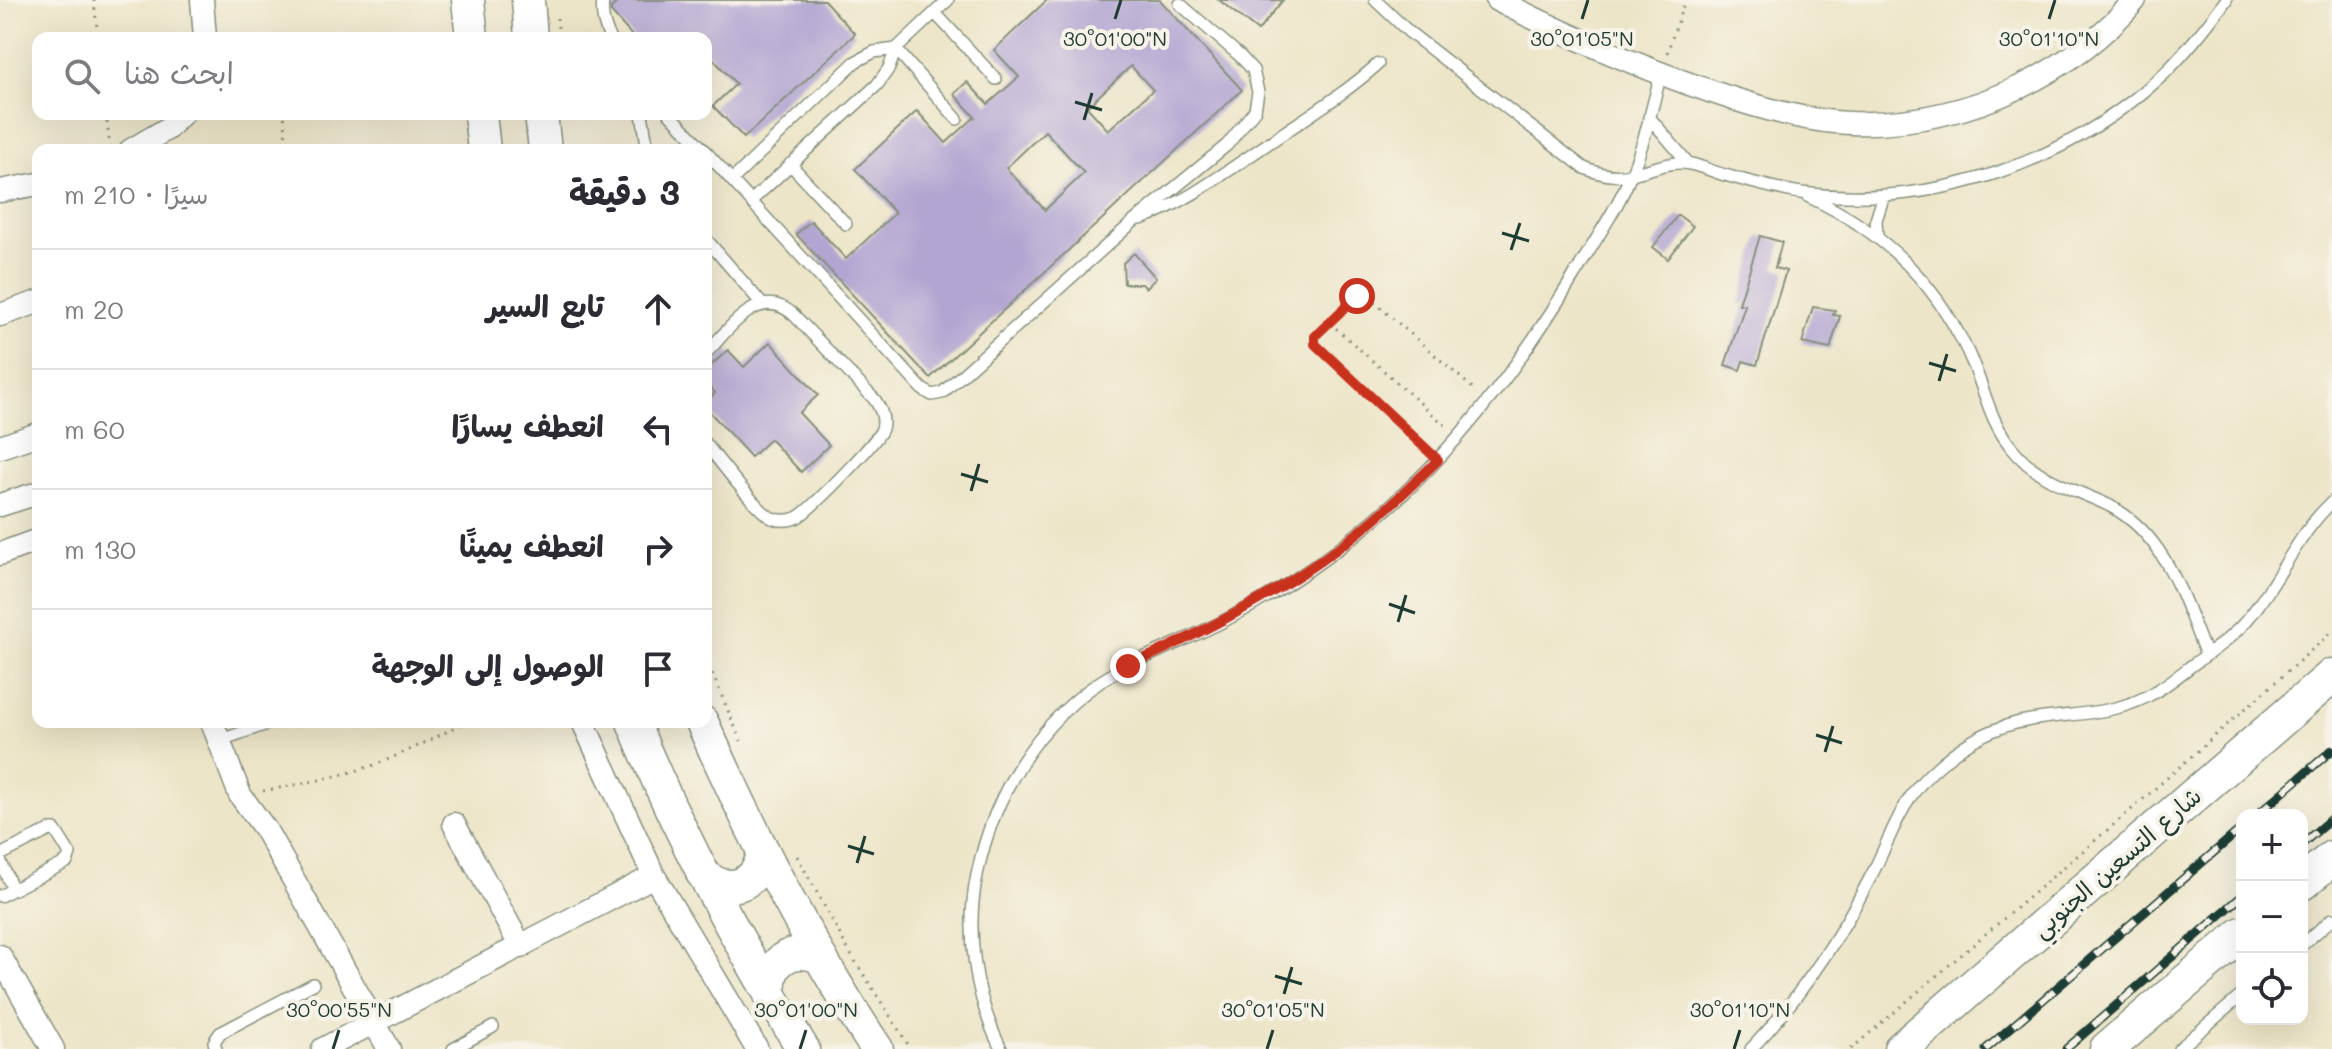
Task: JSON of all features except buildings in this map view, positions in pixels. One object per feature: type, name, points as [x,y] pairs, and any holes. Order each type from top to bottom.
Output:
[{"type":"main road","points":[[468,0],[471,32]]},
{"type":"main road","points":[[533,32],[542,6]]},
{"type":"main road","points":[[481,120],[483,144]]},
{"type":"main road","points":[[542,120],[544,144]]},
{"type":"main road","name":"شارع التسعين الجنوبي","points":[[1901,1049],[2332,676]]},
{"type":"main road","points":[[636,728],[702,873],[803,1049]]},
{"type":"main road","points":[[706,728],[778,851],[821,958],[877,1049]]},
{"type":"main road","points":[[702,873],[719,885],[740,884],[750,880],[778,851]]},
{"type":"main road","points":[[2304,881],[2332,858]]},
{"type":"main road","points":[[2107,1049],[2236,939]]},
{"type":"main road","points":[[770,995],[770,975],[782,959],[802,952],[821,958]]},
{"type":"street","points":[[202,0],[205,32]]},
{"type":"street","points":[[1497,0],[1572,36],[1708,91],[1773,111],[1847,123],[1886,123],[1924,118],[1998,97],[2066,60],[2097,37],[2135,0]]},
{"type":"street","points":[[141,144],[176,120]]},
{"type":"street","points":[[0,191],[32,185]]},
{"type":"street","points":[[0,315],[32,304]]},
{"type":"street","points":[[0,447],[32,436]]},
{"type":"street","points":[[0,505],[32,495]]},
{"type":"street","points":[[0,554],[32,542]]},
{"type":"street","points":[[586,728],[654,876],[757,1049]]},
{"type":"street","points":[[215,731],[240,795],[265,829],[389,1049]]},
{"type":"street","points":[[454,824],[521,947]]},
{"type":"street","points":[[323,1049],[654,876]]},
{"type":"street","points":[[0,956],[53,1049]]},
{"type":"lane","points":[[603,0],[601,12],[607,32]]},
{"type":"lane","points":[[751,201],[877,85],[889,68],[896,49],[948,0]]},
{"type":"lane","points":[[1375,0],[1409,32],[1584,168],[1607,175],[1689,164],[1754,183],[1831,196],[1916,193],[1958,185],[2039,157],[2081,135],[2125,106],[2164,74],[2198,38],[2226,0]]},
{"type":"lane","points":[[712,159],[922,389],[932,395],[942,393],[1133,222],[1227,145],[1247,122],[1258,101],[1257,81],[1247,63],[1180,4]]},
{"type":"lane","points":[[935,13],[996,79]]},
{"type":"lane","points":[[896,49],[957,119]]},
{"type":"lane","points":[[732,180],[855,62],[874,52],[896,49]]},
{"type":"lane","points":[[1133,222],[1173,206],[1210,184],[1350,89],[1378,64]]},
{"type":"lane","points":[[1001,1049],[983,1002],[975,963],[972,924],[975,884],[983,846],[996,808],[1014,773],[1063,712],[1094,687],[1128,666],[1224,621],[1282,587],[1338,549],[1389,507],[1438,460],[1524,356],[1613,211],[1632,174],[1661,73]]},
{"type":"lane","points":[[1649,117],[1689,164]]},
{"type":"lane","points":[[643,120],[647,144]]},
{"type":"lane","points":[[676,120],[698,144]]},
{"type":"lane","points":[[790,164],[846,224]]},
{"type":"lane","points":[[1800,193],[1840,212],[1877,236],[1935,295],[1958,330],[1998,430],[2029,466],[2049,480],[2125,516],[2156,544],[2167,562],[2206,655]]},
{"type":"lane","points":[[1877,236],[1876,220],[1884,195]]},
{"type":"lane","points":[[712,246],[762,304]]},
{"type":"lane","points":[[712,347],[746,313],[762,304],[771,303],[787,309],[875,400],[883,415],[877,439],[801,515],[784,520],[766,515],[712,451]]},
{"type":"lane","points":[[1751,1049],[1795,998],[1823,959],[1860,897],[1908,800],[1930,773],[1984,734],[2015,723],[2102,713],[2127,707],[2150,696],[2229,638],[2250,618],[2306,532],[2332,502]]},
{"type":"lane","points":[[0,896],[13,890],[67,862],[70,854],[57,833],[50,830],[0,857],[13,890]]},
{"type":"lane","points":[[2308,940],[2332,919]]},
{"type":"lane","points":[[216,1049],[214,1042],[220,1033],[313,984]]},
{"type":"lane","points":[[2179,1049],[2236,1000]]},
{"type":"lane","points":[[453,1049],[493,1027]]},
{"type":"path","points":[[94,0],[97,32]]},
{"type":"path","points":[[1661,73],[1685,0]]},
{"type":"path","points":[[542,6],[556,32]]},
{"type":"path","points":[[107,120],[110,144]]},
{"type":"path","points":[[282,144],[286,132],[285,120]]},
{"type":"path","points":[[1438,460],[1315,344],[1315,336],[1357,296],[1365,294],[1489,402]]},
{"type":"path","points":[[1329,322],[1459,437]]},
{"type":"path","points":[[1851,1049],[2132,809],[2332,632]]},
{"type":"path","points":[[712,673],[746,752]]},
{"type":"path","points":[[240,795],[330,778],[372,765],[453,728]]},
{"type":"path","points":[[778,851],[850,953],[911,1049]]},
{"type":"railway","points":[[2264,809],[2332,750]]},
{"type":"railway","points":[[2308,839],[2332,818]]},
{"type":"railway","points":[[1986,1049],[2236,833]]},
{"type":"railway","points":[[2066,1049],[2236,901]]},
{"type":"route","points":[[1128,666],[1224,621],[1282,587],[1338,549],[1389,507],[1438,460],[1315,344],[1315,336],[1357,296]]}]
